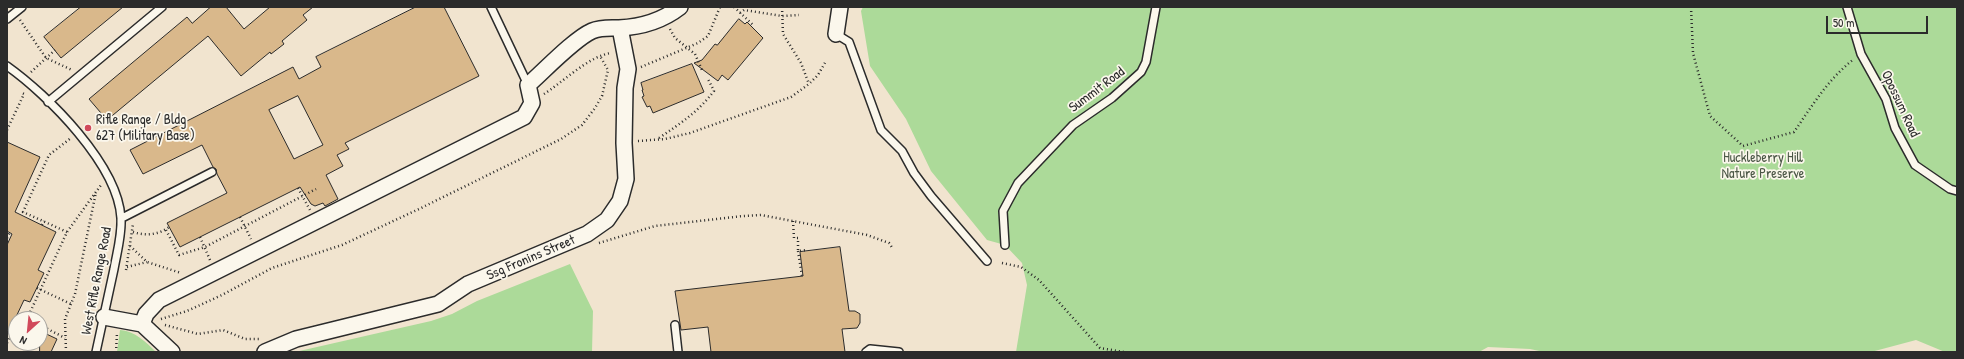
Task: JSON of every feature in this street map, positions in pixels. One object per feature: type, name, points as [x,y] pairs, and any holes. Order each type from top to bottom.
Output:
[{"type":"street","points":[[172,352],[148,323],[146,314],[159,300],[524,117],[532,102],[528,85],[569,48],[590,32],[602,28],[620,28],[645,25],[664,17],[680,7]]},
{"type":"street","points":[[836,34],[840,7]]},
{"type":"street","name":"Ssg Fronins Street","points":[[264,345],[296,339],[438,304],[468,284],[587,234],[607,220],[620,201],[626,179],[624,143],[627,62],[620,28]]},
{"type":"street","points":[[104,317],[148,323]]},
{"type":"lane","points":[[7,19],[22,7]]},
{"type":"lane","points":[[48,102],[162,7]]},
{"type":"lane","points":[[492,7],[528,85]]},
{"type":"lane","name":"Summit Road","points":[[1005,246],[1003,211],[1018,183],[1073,125],[1112,98],[1141,72],[1146,62],[1156,7]]},
{"type":"lane","name":"Opossum Road","points":[[1848,7],[1860,54],[1886,100],[1895,128],[1915,165],[1950,189],[1957,191]]},
{"type":"lane","points":[[836,34],[849,42],[881,130],[902,151],[914,173],[931,196],[987,261]]},
{"type":"lane","name":"West Rifle Range Road","points":[[7,66],[48,102],[78,133],[109,176],[120,205],[122,218],[121,231],[96,352]]},
{"type":"lane","points":[[122,218],[212,172]]},
{"type":"lane","points":[[674,325],[678,352]]},
{"type":"lane","points":[[868,350],[899,352]]},
{"type":"path","points":[[532,102],[600,56],[611,53],[627,62],[650,65],[687,48],[708,36],[720,7]]},
{"type":"path","points":[[734,7],[753,24]]},
{"type":"path","points":[[782,7],[784,34],[801,63],[809,84]]},
{"type":"path","points":[[1691,7],[1693,53],[1710,116],[1742,146],[1794,132],[1820,94],[1844,67],[1860,54]]},
{"type":"path","points":[[740,13],[744,10],[782,16],[799,15]]},
{"type":"path","points":[[15,13],[46,58],[82,74]]},
{"type":"path","points":[[671,32],[675,38],[698,59],[702,70]]},
{"type":"path","points":[[31,72],[55,50]]},
{"type":"path","points":[[148,323],[187,311],[222,295],[272,268],[342,245],[561,139],[582,125],[602,96],[608,70],[600,56]]},
{"type":"path","points":[[624,143],[659,138],[665,139],[690,133],[791,97],[809,84],[818,75],[826,60]]},
{"type":"path","points":[[659,138],[692,116],[703,105],[714,91],[708,79]]},
{"type":"path","points":[[7,130],[24,94],[20,91]]},
{"type":"path","points":[[66,232],[24,212],[49,156],[78,133]]},
{"type":"path","points":[[298,188],[315,221]]},
{"type":"path","points":[[166,230],[179,255],[205,248],[316,189]]},
{"type":"path","points":[[30,311],[38,288],[66,232],[97,190],[75,294],[65,319],[66,352]]},
{"type":"path","points":[[587,234],[592,242],[599,243],[655,226],[708,219],[761,215],[867,235],[889,243],[893,249]]},
{"type":"path","points":[[240,218],[257,250]]},
{"type":"path","points":[[42,225],[44,221]]},
{"type":"path","points":[[793,221],[794,238],[798,238],[798,251],[802,276]]},
{"type":"path","points":[[133,232],[144,235],[166,230],[169,227]]},
{"type":"path","points":[[7,238],[10,232]]},
{"type":"path","points":[[200,238],[216,271]]},
{"type":"path","points":[[130,246],[148,262],[186,276],[191,284]]},
{"type":"path","points":[[798,251],[807,251]]},
{"type":"path","points":[[126,267],[148,262]]},
{"type":"path","points":[[1002,263],[1021,267],[1039,280],[1100,348],[1124,352]]},
{"type":"path","points":[[38,288],[71,304]]},
{"type":"path","points":[[148,323],[198,334],[223,330],[264,345]]},
{"type":"path","points":[[48,330],[66,338]]},
{"type":"path","points":[[116,352],[117,332]]},
{"type":"green space","name":"Huckleberry Hill Nature Preserve","points":[[863,7],[1957,7],[1957,352],[1945,352],[1916,340],[1871,352],[1544,352],[1530,349],[1488,347],[1479,352],[1016,352],[1027,285],[1022,263],[1005,245],[987,240],[931,171],[906,119],[870,66],[861,11]]},
{"type":"green space","points":[[570,264],[593,311],[592,352],[295,352],[431,321],[452,314],[477,301]]},
{"type":"green space","points":[[120,330],[131,332],[156,352],[117,352]]},
{"type":"building","points":[[81,7],[123,7],[61,58],[44,37]]},
{"type":"building","points":[[211,7],[226,7],[244,29],[270,7],[313,7],[303,15],[307,20],[282,41],[284,44],[271,54],[270,52],[241,76],[208,36],[107,120],[89,99],[187,17],[192,23]]},
{"type":"building","points":[[416,7],[444,7],[479,76],[345,143],[349,149],[337,155],[343,166],[326,175],[338,199],[325,206],[323,203],[315,206],[311,204],[300,187],[180,247],[167,223],[227,193],[216,169],[213,167],[202,145],[143,174],[130,150],[293,67],[299,79],[321,67],[316,57]],"holes":[[[298,96],[323,145],[294,159],[269,110]]]},
{"type":"building","points":[[739,19],[745,24],[747,22],[763,38],[728,80],[722,75],[718,81],[694,63],[702,60]]},
{"type":"building","points":[[692,64],[704,92],[653,113],[650,106],[647,107],[642,97],[644,96],[641,83]]},
{"type":"building","points":[[7,142],[40,157],[15,212],[56,232],[38,270],[44,273],[30,302],[24,300],[19,311],[8,311],[7,336],[7,245],[12,234],[7,231]]},
{"type":"building","points":[[840,247],[849,311],[855,311],[860,314],[860,323],[857,328],[842,329],[845,352],[711,352],[708,327],[681,330],[675,291],[803,276],[800,252]]},
{"type":"building","points":[[48,335],[57,339],[51,352],[40,352],[48,351]]},
{"type":"place","name":"Rifle Range / Bldg 627 (Military Base)","points":[[88,128]]}]
